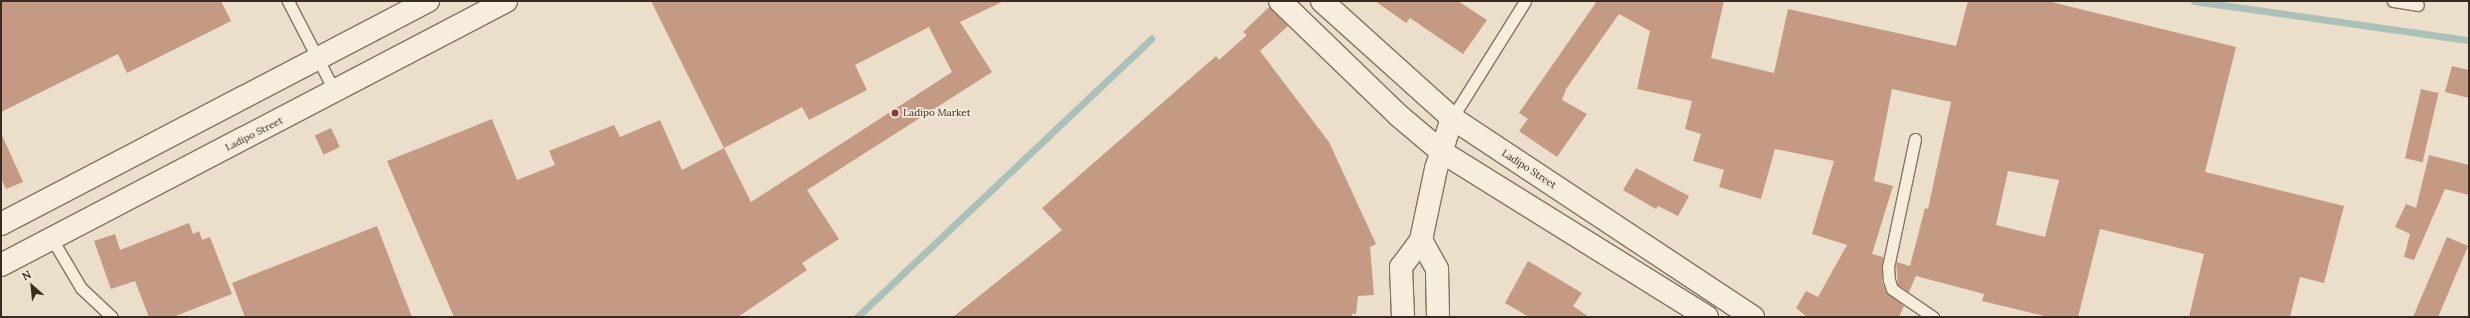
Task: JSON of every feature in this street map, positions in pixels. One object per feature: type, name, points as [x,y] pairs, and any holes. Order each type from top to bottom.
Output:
[{"type":"main road","points":[[1,224],[428,1]]},
{"type":"main road","name":"Ladipo Street","points":[[1,265],[335,92],[506,1]]},
{"type":"main road","points":[[1280,1],[1398,115],[1442,152],[1707,317]]},
{"type":"main road","name":"Ladipo Street","points":[[1322,1],[1452,118],[1753,317]]},
{"type":"main road","points":[[1403,317],[1401,267],[1421,240],[1427,205],[1452,118]]},
{"type":"main road","points":[[1421,240],[1437,269],[1438,317]]},
{"type":"lane","points":[[288,1],[335,92]]},
{"type":"lane","points":[[1452,118],[1524,1]]},
{"type":"lane","points":[[2393,1],[2418,5]]},
{"type":"lane","points":[[1915,139],[1888,267],[1889,280],[1892,289],[1933,317]]},
{"type":"lane","points":[[52,238],[82,288],[112,317]]},
{"type":"building","points":[[1,1],[221,1],[231,21],[127,73],[118,54],[1,112]]},
{"type":"building","points":[[651,1],[1004,1],[960,22],[992,72],[807,190],[839,239],[802,263],[807,270],[738,317],[454,317],[387,161],[492,119],[517,180],[555,165],[549,151],[614,125],[620,137],[660,120],[682,170],[724,148]],"holes":[[[929,27],[952,72],[751,202],[724,148],[802,107],[809,120],[867,90],[855,65]]]},
{"type":"building","points":[[1375,1],[1458,1],[1487,20],[1463,54],[1410,18],[1406,23]]},
{"type":"building","points":[[1597,1],[1724,1],[1711,58],[1774,73],[1788,9],[1956,46],[1968,1],[2047,1],[2236,47],[2205,172],[2344,206],[2324,283],[2300,277],[2290,317],[2189,317],[2204,254],[2100,229],[2078,317],[2049,317],[1982,301],[1984,294],[1916,276],[1909,292],[1898,285],[1896,262],[1910,266],[1925,208],[1928,209],[1951,102],[1892,89],[1874,181],[1893,186],[1872,254],[1883,257],[1882,281],[1886,292],[1904,306],[1899,317],[1807,317],[1796,308],[1806,291],[1818,297],[1847,245],[1812,234],[1834,161],[1775,149],[1761,199],[1719,187],[1724,170],[1693,161],[1701,134],[1685,129],[1692,101],[1637,89],[1650,31],[1619,14],[1566,89],[1562,100],[1587,114],[1557,157],[1519,131],[1528,119],[1519,113]],"holes":[[[2008,171],[2059,180],[2045,237],[1996,225]]]},
{"type":"building","points":[[1269,7],[1288,26],[1260,51],[1329,142],[1376,244],[1370,247],[1374,295],[1358,296],[1356,314],[1352,314],[1352,317],[953,317],[1062,230],[1042,208],[1216,56],[1219,60],[1247,35],[1243,32]]},
{"type":"building","points":[[2452,66],[2469,70],[2469,98],[2445,92]]},
{"type":"building","points":[[2421,89],[2439,93],[2423,162],[2405,158]]},
{"type":"building","points":[[331,128],[340,147],[324,155],[315,136]]},
{"type":"building","points":[[1,133],[23,182],[6,189],[1,178]]},
{"type":"building","points":[[2429,155],[2469,165],[2469,195],[2445,189],[2414,260],[2404,257],[2410,234],[2395,227],[2406,204],[2416,208]]},
{"type":"building","points":[[1636,168],[1689,196],[1678,216],[1658,206],[1656,209],[1623,190]]},
{"type":"building","points":[[189,223],[193,234],[199,231],[202,240],[210,237],[232,294],[173,317],[149,317],[135,281],[111,289],[94,241],[115,234],[120,250]]},
{"type":"building","points":[[377,226],[412,317],[245,317],[232,283]]},
{"type":"building","points":[[2447,237],[2468,246],[2438,317],[2413,317]]},
{"type":"building","points":[[1528,261],[1582,293],[1573,306],[1589,317],[1529,317],[1505,303]]},
{"type":"waterway","points":[[2194,1],[2469,40]]},
{"type":"waterway","points":[[857,317],[1151,39]]},
{"type":"place","name":"Ladipo Market","points":[[895,113]]}]
